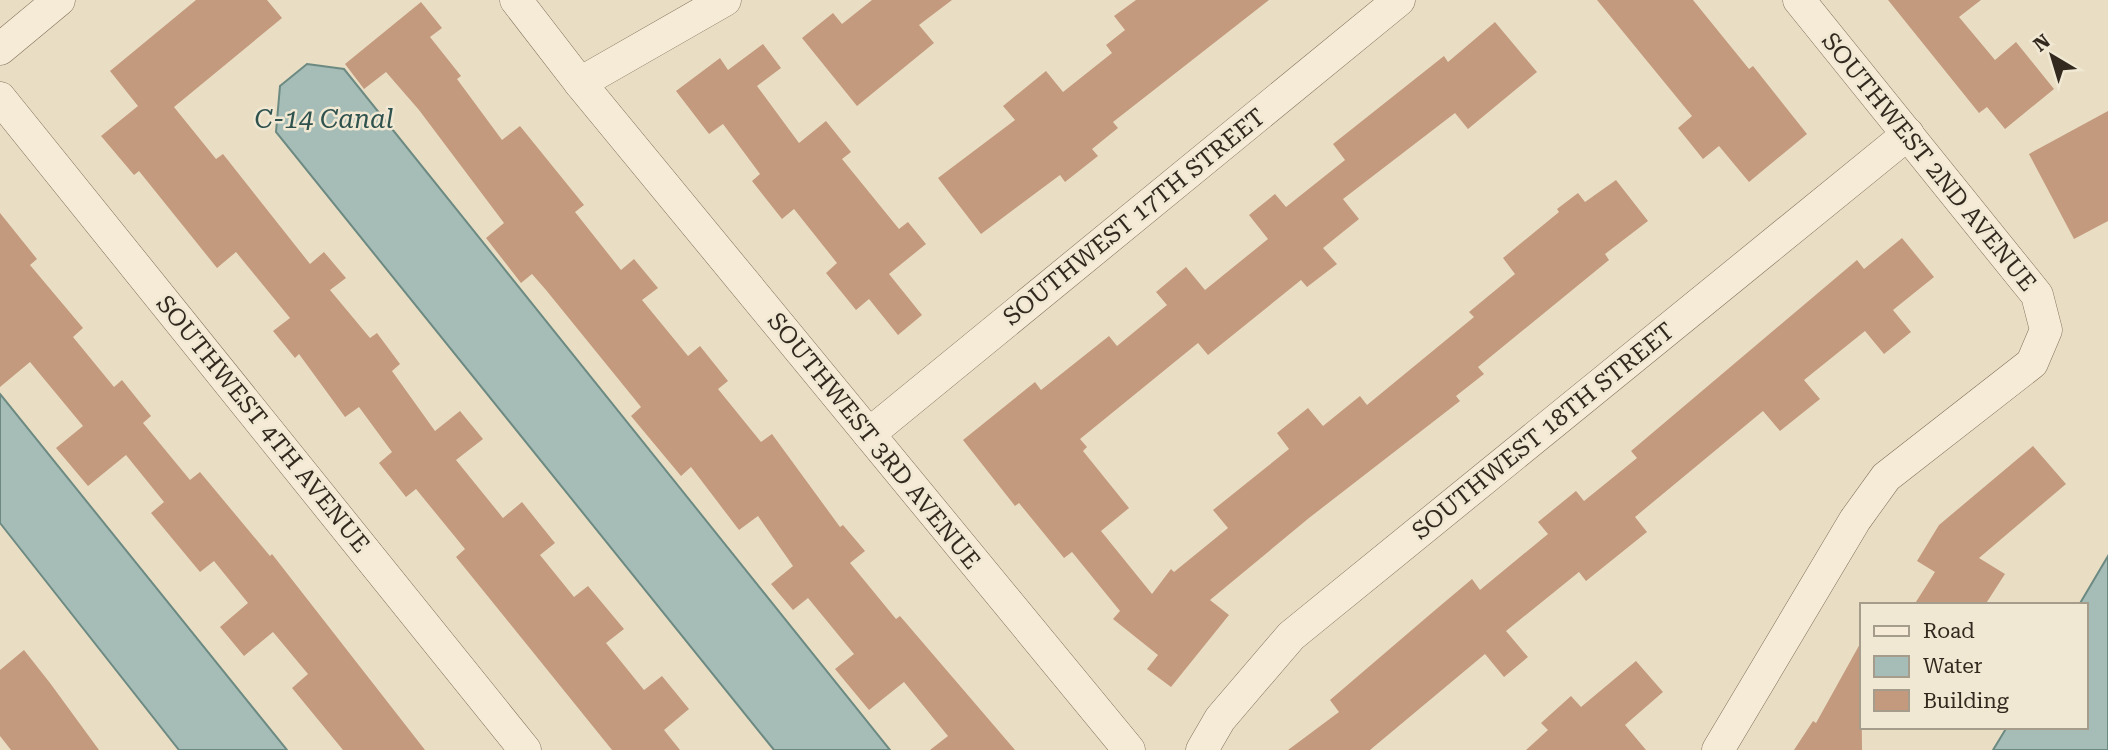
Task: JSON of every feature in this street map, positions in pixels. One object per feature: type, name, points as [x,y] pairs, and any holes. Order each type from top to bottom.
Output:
[{"type":"street","points":[[0,49],[59,0]]},
{"type":"street","name":"SOUTHWEST 3RD AVENUE","points":[[516,0],[580,83],[1129,750]]},
{"type":"street","points":[[580,83],[725,0]]},
{"type":"street","name":"SOUTHWEST 17TH STREET","points":[[869,434],[1399,0]]},
{"type":"street","name":"SOUTHWEST 2ND AVENUE","points":[[1718,750],[1855,520],[1886,477],[2032,363],[2046,330],[2037,295],[1799,0]]},
{"type":"street","name":"SOUTHWEST 4TH AVENUE","points":[[0,98],[525,750]]},
{"type":"street","name":"SOUTHWEST 18TH STREET","points":[[1202,750],[1220,719],[1291,636],[1908,134]]},
{"type":"water","name":"C-14 Canal","points":[[307,64],[344,69],[890,750],[774,750],[276,132],[280,86]]},
{"type":"water","points":[[0,394],[287,750],[179,750],[0,523]]},
{"type":"water","points":[[2108,556],[2108,750],[1993,750],[2006,729],[2087,729],[2087,603],[2080,603]]},
{"type":"building","points":[[196,0],[267,0],[282,18],[174,107],[216,159],[223,154],[310,264],[324,252],[346,278],[330,290],[370,338],[377,333],[400,364],[392,371],[435,431],[460,411],[483,439],[456,460],[503,518],[522,502],[555,543],[540,555],[574,597],[588,586],[624,629],[606,643],[644,690],[662,676],[689,709],[664,730],[680,750],[612,750],[456,557],[465,549],[416,489],[406,497],[379,463],[392,452],[359,407],[345,417],[299,354],[295,358],[273,331],[290,318],[236,252],[217,268],[139,171],[134,175],[101,136],[138,106],[110,71]]},
{"type":"building","points":[[872,0],[952,0],[919,25],[934,43],[857,106],[802,38],[833,13],[842,24]]},
{"type":"building","points":[[1136,0],[1269,0],[1113,122],[1118,128],[1092,149],[1098,156],[1065,182],[1060,175],[981,234],[938,178],[1015,120],[1003,106],[1046,71],[1063,92],[1112,53],[1106,45],[1125,30],[1114,16]]},
{"type":"building","points":[[1597,0],[1693,0],[1749,69],[1753,66],[1807,134],[1749,182],[1719,146],[1703,159],[1678,128],[1692,116]]},
{"type":"building","points":[[1888,0],[1981,0],[1959,17],[1995,60],[2016,42],[2054,89],[2005,129],[1987,107],[1979,113]]},
{"type":"building","points":[[421,2],[442,28],[430,37],[461,76],[457,79],[502,140],[520,126],[584,205],[575,212],[621,270],[634,259],[658,288],[642,300],[688,356],[700,346],[728,381],[718,389],[761,442],[772,434],[840,527],[843,525],[865,551],[850,563],[896,619],[900,616],[1015,750],[930,750],[948,736],[904,682],[869,710],[835,669],[854,654],[808,598],[793,610],[771,584],[793,566],[758,516],[739,530],[691,467],[681,476],[631,416],[641,407],[546,290],[532,274],[521,283],[486,238],[504,223],[419,110],[386,72],[364,89],[345,64]]},
{"type":"building","points":[[1495,22],[1537,72],[1468,129],[1455,113],[1343,199],[1359,219],[1323,248],[1337,264],[1307,287],[1301,280],[1208,355],[1198,343],[1080,439],[1087,447],[1083,451],[1129,508],[1101,531],[1152,594],[1171,569],[1174,572],[1228,528],[1213,510],[1289,449],[1277,433],[1308,408],[1323,426],[1360,396],[1367,405],[1474,317],[1469,312],[1515,274],[1503,258],[1578,193],[1585,202],[1616,180],[1648,221],[1605,254],[1609,260],[1478,367],[1484,374],[1456,396],[1460,401],[1309,518],[1210,600],[1229,615],[1171,687],[1147,669],[1158,655],[1113,619],[1120,611],[1072,552],[1064,558],[1019,503],[1015,506],[963,440],[1035,382],[1041,390],[1109,336],[1117,346],[1167,305],[1156,292],[1186,267],[1205,290],[1268,239],[1249,215],[1275,194],[1286,207],[1345,160],[1333,144],[1444,56],[1448,62]]},
{"type":"building","points":[[763,44],[781,68],[757,86],[799,143],[826,121],[851,152],[842,159],[899,229],[908,222],[926,244],[889,274],[922,315],[898,335],[869,299],[856,310],[826,273],[837,263],[794,209],[782,219],[752,181],[760,174],[723,124],[709,134],[676,91],[720,58],[728,70]]},
{"type":"building","points":[[2108,111],[2108,221],[2074,239],[2029,154]]},
{"type":"building","points":[[0,213],[37,259],[30,265],[83,328],[73,337],[114,387],[122,380],[151,416],[143,423],[190,480],[200,472],[270,556],[272,554],[425,750],[343,750],[292,688],[308,674],[273,632],[244,656],[220,627],[248,603],[214,561],[200,572],[151,513],[164,502],[126,455],[88,486],[56,448],[83,426],[30,362],[0,387]]},
{"type":"building","points":[[1902,238],[1934,277],[1893,310],[1911,332],[1884,354],[1865,331],[1804,380],[1820,399],[1780,431],[1763,411],[1635,517],[1647,532],[1586,581],[1579,572],[1506,631],[1528,657],[1504,677],[1485,654],[1370,750],[1288,750],[1339,712],[1330,700],[1472,579],[1480,590],[1548,534],[1538,522],[1576,491],[1584,501],[1637,458],[1631,451],[1857,260],[1864,269]]},
{"type":"building","points":[[2033,446],[2066,484],[1979,558],[2005,574],[1986,603],[1915,603],[1935,572],[1917,561],[1939,525]]},
{"type":"building","points":[[1860,644],[1862,750],[1794,750],[1813,721],[1816,723]]},
{"type":"building","points":[[24,650],[99,750],[11,750],[0,736],[0,670]]},
{"type":"building","points":[[1636,661],[1663,692],[1625,725],[1646,750],[1526,750],[1548,730],[1541,723],[1571,696],[1581,707]]}]
